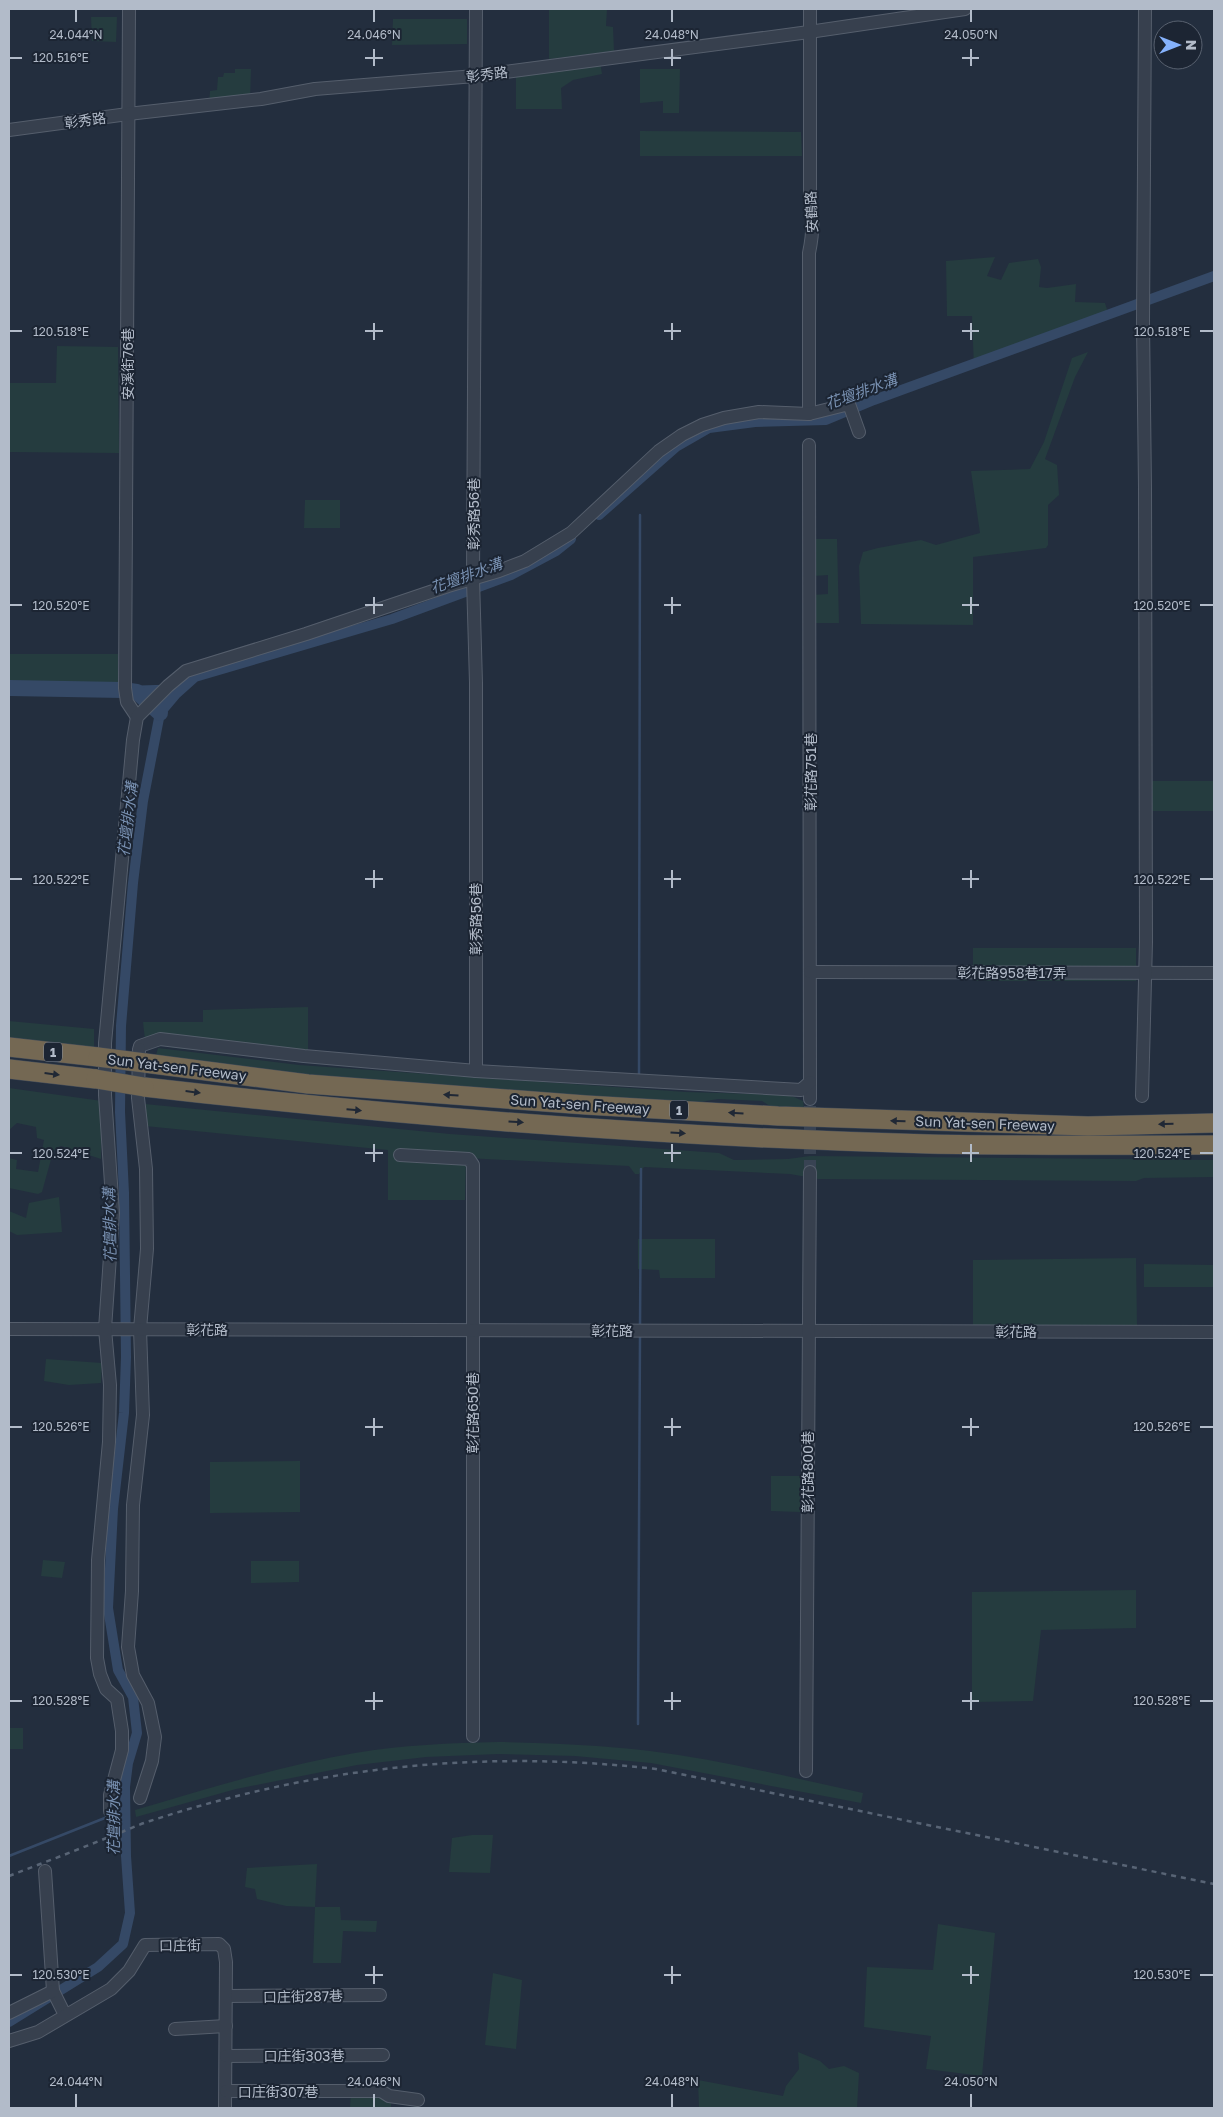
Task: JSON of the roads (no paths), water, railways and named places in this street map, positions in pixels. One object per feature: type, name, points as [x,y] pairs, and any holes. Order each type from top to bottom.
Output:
[{"type":"highway","name":"Sun Yat-sen Freeway","points":[[9,1047],[98,1057],[141,1052],[308,1084],[576,1104],[740,1114],[984,1124],[1088,1126],[1214,1123]]},
{"type":"highway","name":"Sun Yat-sen Freeway","points":[[9,1069],[144,1087],[358,1110],[690,1134],[929,1144],[1214,1145]]},
{"type":"street","name":"安溪街76巷","points":[[129,9],[124,688],[127,702],[137,717]]},
{"type":"street","name":"彰秀路56巷","points":[[476,9],[473,579],[476,683],[476,1071]]},
{"type":"street","name":"安鶴路","points":[[809,414],[809,252],[813,216],[810,200],[810,9]]},
{"type":"street","name":"彰秀路","points":[[9,130],[261,99],[315,89],[475,76],[809,32],[965,9]]},
{"type":"street","points":[[1142,1096],[1144,972],[1145,488],[1143,314],[1145,9]]},
{"type":"street","points":[[110,1811],[110,1796],[122,1750],[122,1731],[117,1699],[106,1689],[100,1674],[97,1658],[98,1560],[109,1442],[113,1213],[105,1043],[133,740],[137,717],[186,671],[306,634],[525,561],[571,533],[659,451],[702,424],[759,412],[809,414],[849,404],[860,432]]},
{"type":"street","name":"彰花路751巷","points":[[809,445],[810,1099]]},
{"type":"street","name":"彰花路958巷17弄","points":[[810,972],[1214,973]]},
{"type":"street","points":[[140,1798],[152,1761],[155,1737],[148,1703],[133,1675],[128,1647],[132,1591],[133,1505],[143,1415],[137,1329],[147,1239],[146,1169],[138,1098],[141,1052],[160,1040],[304,1056],[476,1071],[792,1090],[801,1090],[810,1082]]},
{"type":"street","name":"彰花路650巷","points":[[400,1154],[469,1159],[473,1165],[473,1736]]},
{"type":"street","name":"彰花路800巷","points":[[806,1771],[810,1172]]},
{"type":"street","name":"彰花路","points":[[9,1329],[1214,1332]]},
{"type":"street","points":[[45,1871],[54,1993],[64,2013]]},
{"type":"street","name":"口庄街","points":[[9,2041],[38,2032],[64,2013],[111,1989],[129,1971],[145,1945],[218,1944],[224,1949],[226,1996],[225,2108]]},
{"type":"street","points":[[9,2013],[54,1993]]},
{"type":"street","name":"口庄街287巷","points":[[226,1996],[380,1995]]},
{"type":"street","points":[[175,2029],[226,2026]]},
{"type":"street","name":"口庄街303巷","points":[[226,2056],[383,2055]]},
{"type":"street","name":"口庄街307巷","points":[[226,2091],[381,2091],[389,2096],[418,2100]]},
{"type":"water","points":[[199,679],[176,694],[160,713],[137,692],[123,690],[123,686],[188,684]]},
{"type":"waterway","name":"花壇排水溝","points":[[599,515],[676,447],[709,428],[755,422],[826,420],[874,400],[1214,276]]},
{"type":"waterway","points":[[639,1076],[640,515]]},
{"type":"waterway","name":"花壇排水溝","points":[[9,2022],[98,1967],[123,1944],[130,1913],[126,1856],[125,1787],[128,1763],[137,1733],[133,1697],[118,1670],[108,1608],[113,1509],[124,1413],[126,1357],[124,1193],[120,1112],[121,1026],[133,883],[143,801],[160,713],[176,694],[195,677],[392,619],[511,575],[556,551],[571,539]]},
{"type":"waterway","points":[[9,688],[123,690],[137,692],[160,713]]},
{"type":"waterway","points":[[640,1328],[641,1169]]},
{"type":"waterway","points":[[638,1724],[640,1336]]},
{"type":"waterway","points":[[9,1856],[125,1810]]},
{"type":"tunnel","points":[[810,1099],[810,1172]]},
{"type":"railway","points":[[9,1876],[150,1821],[212,1802],[274,1787],[400,1767],[463,1762],[526,1761],[591,1763],[656,1769],[1214,1884]]}]
